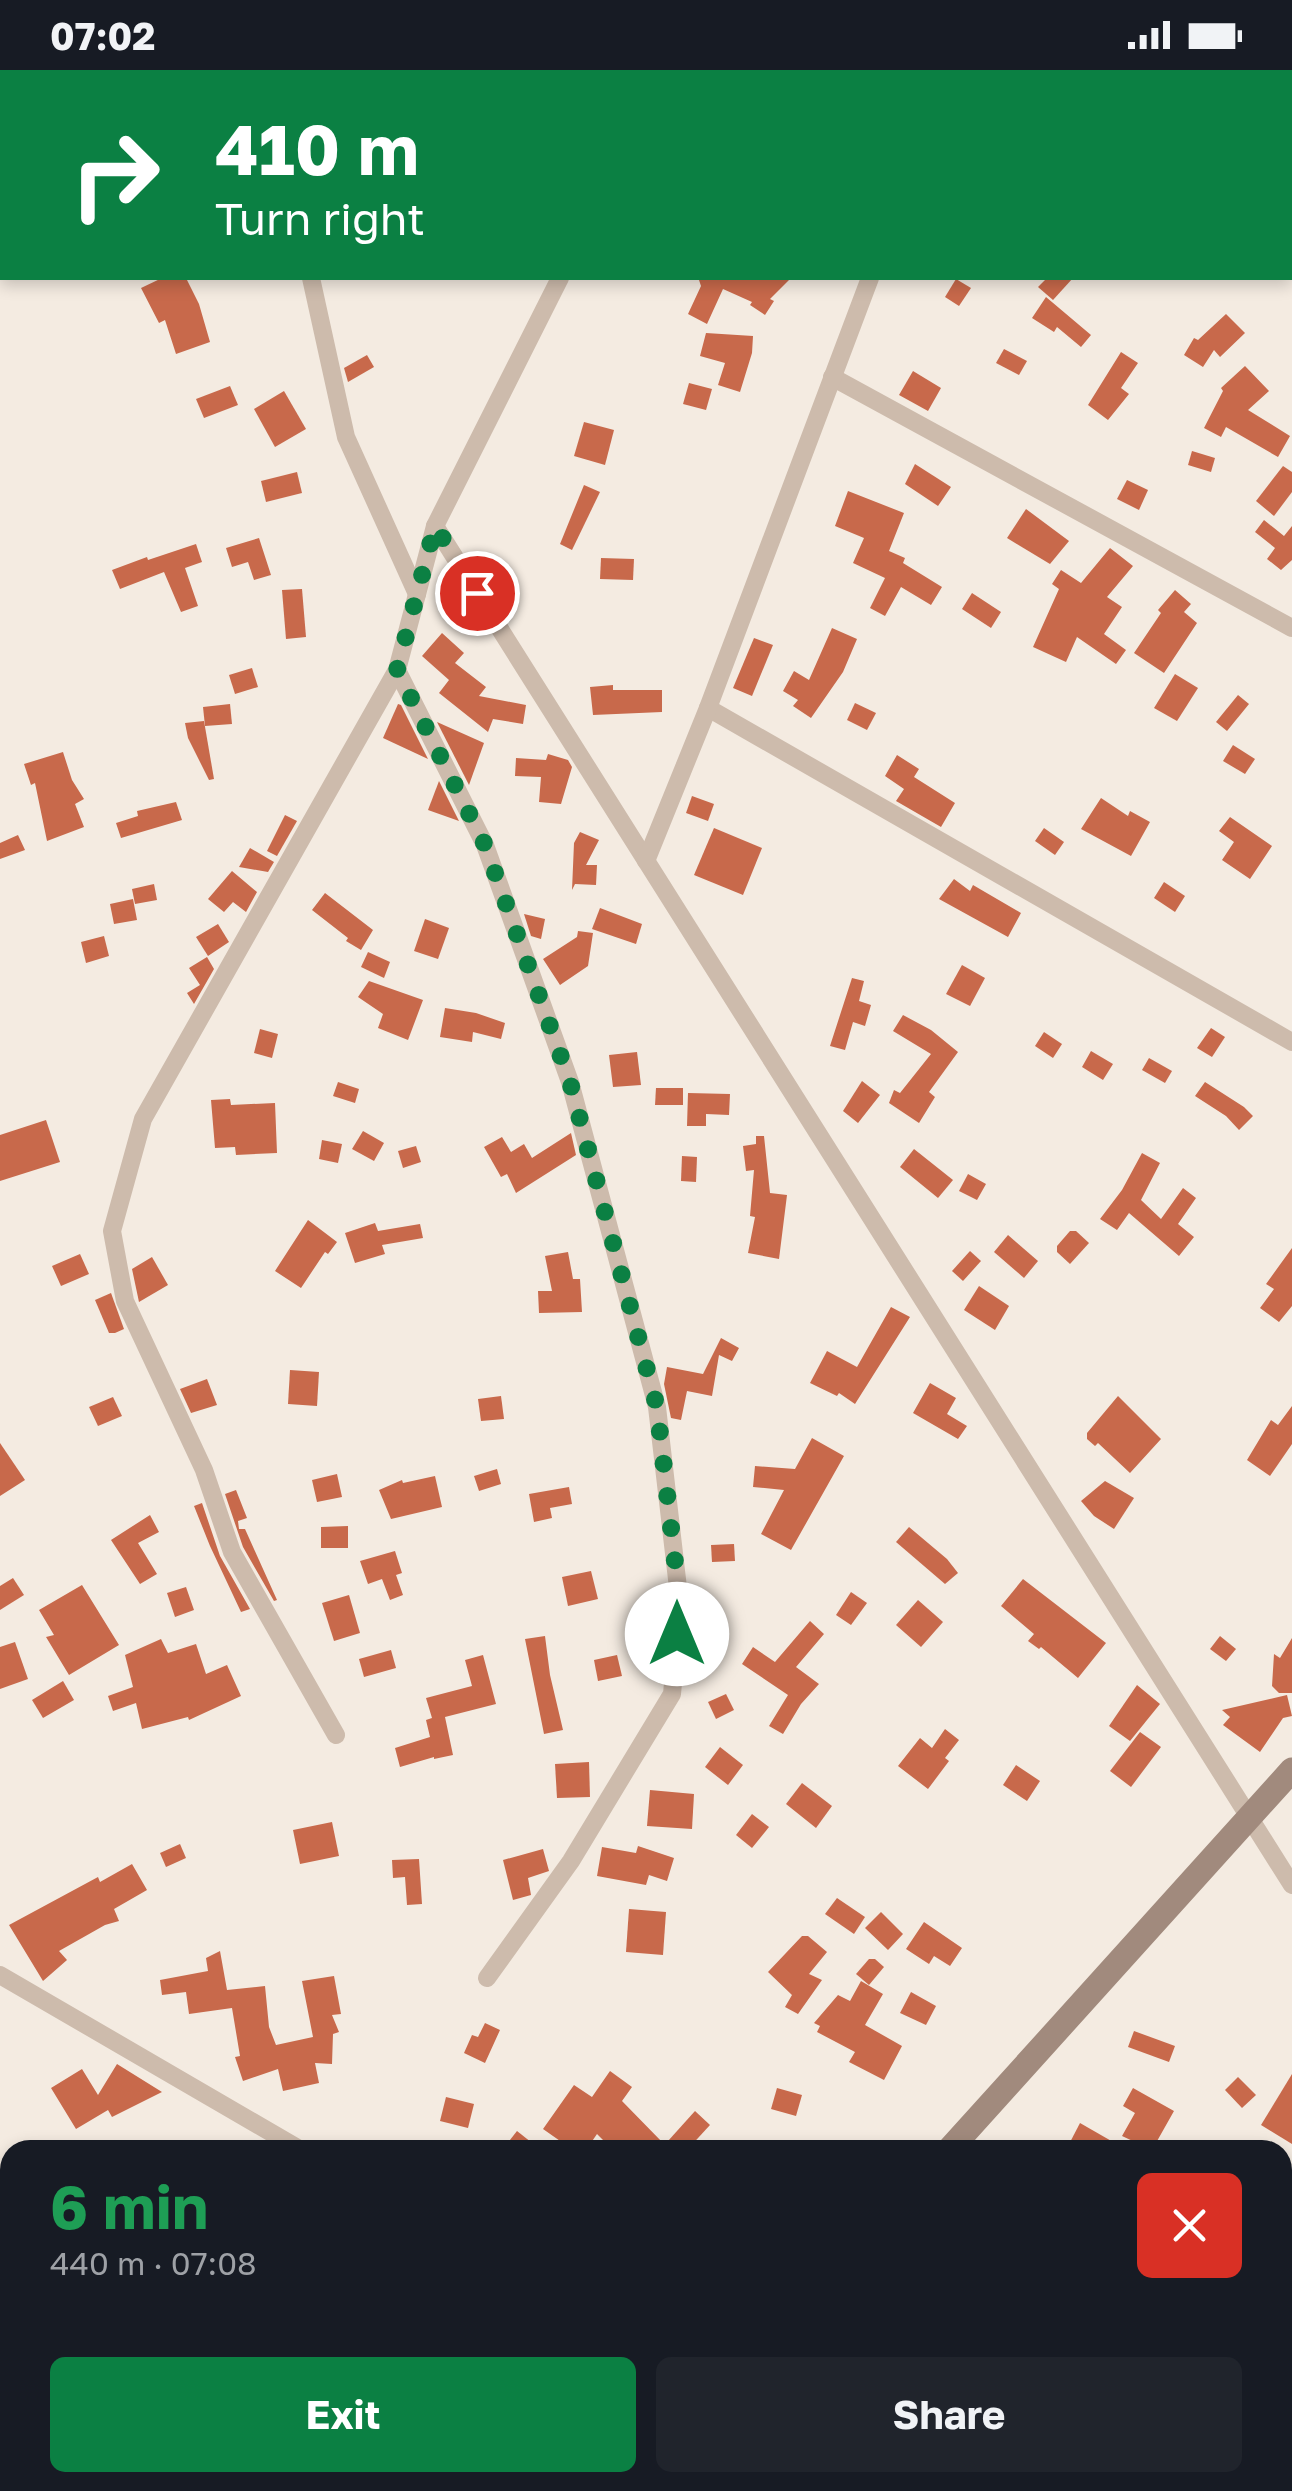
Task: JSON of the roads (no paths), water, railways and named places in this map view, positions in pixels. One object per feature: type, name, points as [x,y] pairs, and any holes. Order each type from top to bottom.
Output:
[{"type":"street","points":[[311,280],[346,437],[417,594]]},
{"type":"street","points":[[336,1736],[232,1552],[204,1470],[124,1301],[112,1231],[142,1119],[397,670],[435,526],[559,280]]},
{"type":"street","points":[[646,861],[869,280]]},
{"type":"street","points":[[832,378],[1292,628]]},
{"type":"street","points":[[435,526],[1292,1885]]},
{"type":"street","points":[[397,670],[485,845],[570,1082],[657,1407],[680,1605],[672,1694],[571,1861],[487,1978]]},
{"type":"street","points":[[708,708],[1292,1042]]},
{"type":"street","points":[[958,2140],[1292,1770]]},
{"type":"street","points":[[0,1974],[284,2140]]}]
